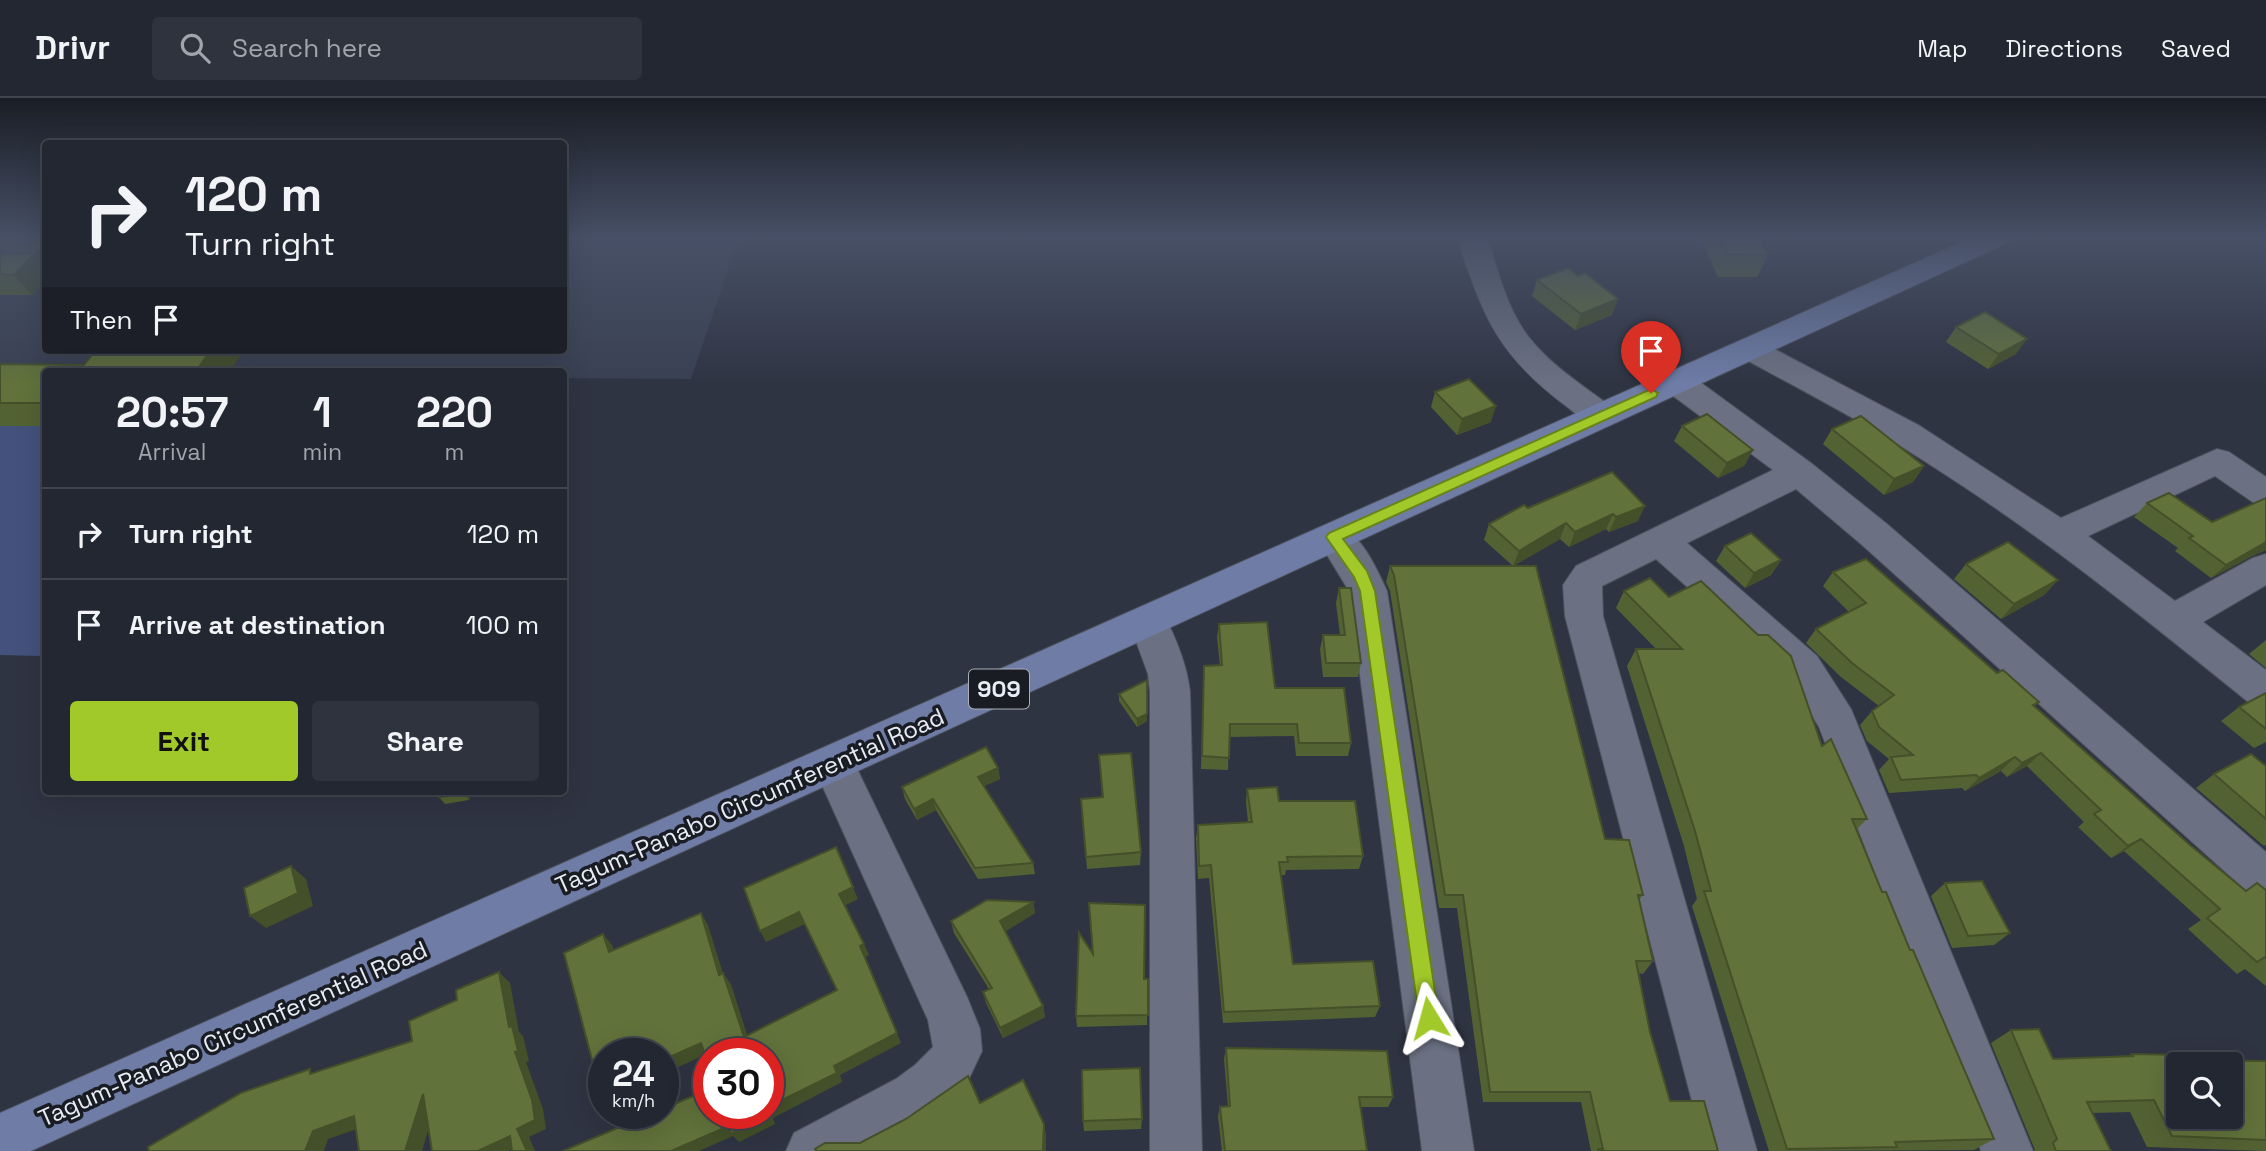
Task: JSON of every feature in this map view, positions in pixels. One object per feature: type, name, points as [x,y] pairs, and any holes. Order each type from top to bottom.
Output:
[{"type":"main road","name":"Tagum-Panabo Circumferential Road","points":[[0,1139],[1889,286]]},
{"type":"street","points":[[1489,286],[1499,314],[1515,341],[1535,364],[1601,416]]},
{"type":"street","points":[[1750,349],[1958,465],[2059,534],[2266,693]]},
{"type":"street","points":[[1677,382],[1799,472],[2266,880]]},
{"type":"street","points":[[2059,534],[2217,461],[2266,494]]},
{"type":"street","points":[[1731,1151],[1581,599],[1582,585],[1589,576],[1799,472]]},
{"type":"street","points":[[1334,537],[1361,575],[1368,591],[1448,1151]]},
{"type":"street","points":[[1660,541],[1803,667],[1822,694],[1837,721],[2007,1151]]},
{"type":"street","points":[[2173,620],[2266,568]]},
{"type":"street","points":[[1148,622],[1168,674],[1170,692],[1176,1151]]},
{"type":"street","points":[[812,1151],[928,1088],[946,1073],[957,1055],[957,1035],[950,1014],[833,763]]},
{"type":"shaded area","points":[[0,286],[42,286],[42,354],[567,354],[567,286],[722,286],[691,379],[567,378],[567,368],[42,368],[42,656],[0,655]]},
{"type":"shaded area","points":[[0,364],[106,368],[42,368],[42,656],[0,655]]},
{"type":"building","points":[[1545,286],[1602,286],[1618,299],[1581,314]]},
{"type":"building","points":[[1985,312],[2027,339],[1999,354],[1956,327]]},
{"type":"building","points":[[93,354],[208,354],[198,368],[42,368],[42,403],[0,403],[0,364],[84,365]]},
{"type":"building","points":[[1469,379],[1496,406],[1462,419],[1435,392]]},
{"type":"building","points":[[1707,414],[1753,450],[1727,463],[1682,426]]},
{"type":"building","points":[[1861,416],[1924,466],[1894,479],[1832,429]]},
{"type":"building","points":[[1612,472],[1645,506],[1616,517],[1613,514],[1575,532],[1566,523],[1519,551],[1489,524],[1524,505],[1528,508]]},
{"type":"building","points":[[2169,493],[2212,522],[2266,498],[2266,542],[2226,565],[2189,538],[2193,536],[2147,503]]},
{"type":"building","points":[[1751,533],[1781,560],[1754,573],[1725,546]]},
{"type":"building","points":[[2008,542],[2058,580],[2014,604],[1966,564]]},
{"type":"building","points":[[1866,559],[1997,673],[2003,670],[2039,702],[2033,705],[2190,845],[2246,891],[2257,883],[2266,890],[2266,958],[2257,962],[2207,918],[2220,909],[2141,839],[2128,846],[2094,814],[2101,810],[2041,753],[2022,763],[2015,757],[1979,778],[1976,775],[1901,780],[1891,757],[1913,755],[1879,727],[1872,711],[1894,695],[1852,663],[1816,629],[1866,603],[1833,572]]},
{"type":"building","points":[[1390,566],[1536,566],[1605,839],[1629,840],[1643,895],[1638,895],[1653,961],[1636,961],[1650,1032],[1670,1101],[1704,1101],[1718,1151],[1598,1151],[1603,1149],[1590,1092],[1490,1092],[1463,895],[1445,895],[1394,575]]},
{"type":"building","points":[[1650,578],[1669,597],[1701,581],[1758,635],[1768,635],[1791,656],[1822,746],[1831,739],[1867,819],[1852,819],[1882,892],[1886,892],[1910,950],[1913,950],[1994,1139],[1895,1142],[1897,1147],[1787,1149],[1704,891],[1711,891],[1695,831],[1636,649],[1682,649],[1624,591]]},
{"type":"building","points":[[1339,588],[1351,588],[1361,663],[1326,663],[1323,635],[1345,635]]},
{"type":"building","points":[[1267,622],[1275,688],[1344,688],[1351,743],[1299,743],[1297,724],[1230,724],[1229,758],[1202,756],[1204,666],[1222,665],[1219,624]]},
{"type":"building","points":[[1147,680],[1147,714],[1137,719],[1119,694]]},
{"type":"building","points":[[2266,693],[2266,729],[2239,707]]},
{"type":"building","points":[[986,747],[998,768],[978,777],[1033,863],[975,868],[933,799],[914,809],[902,787]]},
{"type":"building","points":[[1131,753],[1141,852],[1086,857],[1081,799],[1103,797],[1099,755]]},
{"type":"building","points":[[2251,754],[2266,766],[2266,819],[2214,774]]},
{"type":"building","points":[[1277,787],[1279,801],[1355,801],[1363,856],[1287,857],[1288,862],[1279,862],[1293,964],[1373,961],[1380,1006],[1224,1012],[1211,865],[1199,866],[1198,825],[1252,822],[1247,789]]},
{"type":"building","points":[[836,847],[853,887],[839,894],[864,944],[860,946],[897,1033],[834,1066],[837,1073],[784,1099],[784,1038],[693,1038],[693,1047],[679,1053],[679,1038],[588,1038],[588,1044],[564,953],[603,934],[609,952],[701,913],[719,975],[723,973],[744,1037],[837,990],[799,912],[760,931],[744,888]]},
{"type":"building","points":[[291,866],[298,893],[250,916],[244,888]]},
{"type":"building","points":[[1982,881],[2010,933],[1968,936],[1945,883]]},
{"type":"building","points":[[987,900],[1033,902],[1000,921],[1043,1006],[1000,1028],[983,992],[992,988],[951,921]]},
{"type":"building","points":[[1089,903],[1145,905],[1144,979],[1148,979],[1148,1015],[1076,1016],[1079,933],[1093,954]]},
{"type":"building","points":[[499,972],[509,1027],[512,1026],[518,1051],[515,1052],[532,1100],[535,1120],[517,1129],[527,1151],[512,1151],[510,1136],[478,1151],[432,1151],[423,1094],[405,1151],[359,1151],[354,1116],[313,1131],[305,1151],[149,1151],[148,1147],[241,1093],[310,1069],[310,1074],[412,1041],[409,1021],[457,1000],[456,990]]},
{"type":"building","points":[[2039,1029],[2053,1059],[2166,1055],[2166,1124],[2154,1100],[2087,1102],[2111,1151],[2056,1151],[2053,1143],[2057,1139],[2011,1030]]},
{"type":"building","points":[[1226,1048],[1387,1051],[1393,1097],[1359,1097],[1367,1151],[1225,1151],[1220,1107],[1230,1106]]},
{"type":"building","points":[[2243,1061],[2266,1061],[2266,1140],[2172,1136],[2168,1129],[2243,1129]]},
{"type":"building","points":[[1140,1068],[1142,1119],[1083,1121],[1082,1070]]},
{"type":"building","points":[[968,1076],[980,1103],[1023,1080],[1044,1124],[1043,1151],[815,1149],[825,1143],[860,1143],[906,1119]]},
{"type":"building","points":[[693,1096],[693,1129],[722,1129],[671,1151],[563,1151],[615,1129],[679,1129],[679,1102]]},
{"type":"route","points":[[1429,1018],[1368,591],[1353,562],[1334,537],[1651,393]]}]
